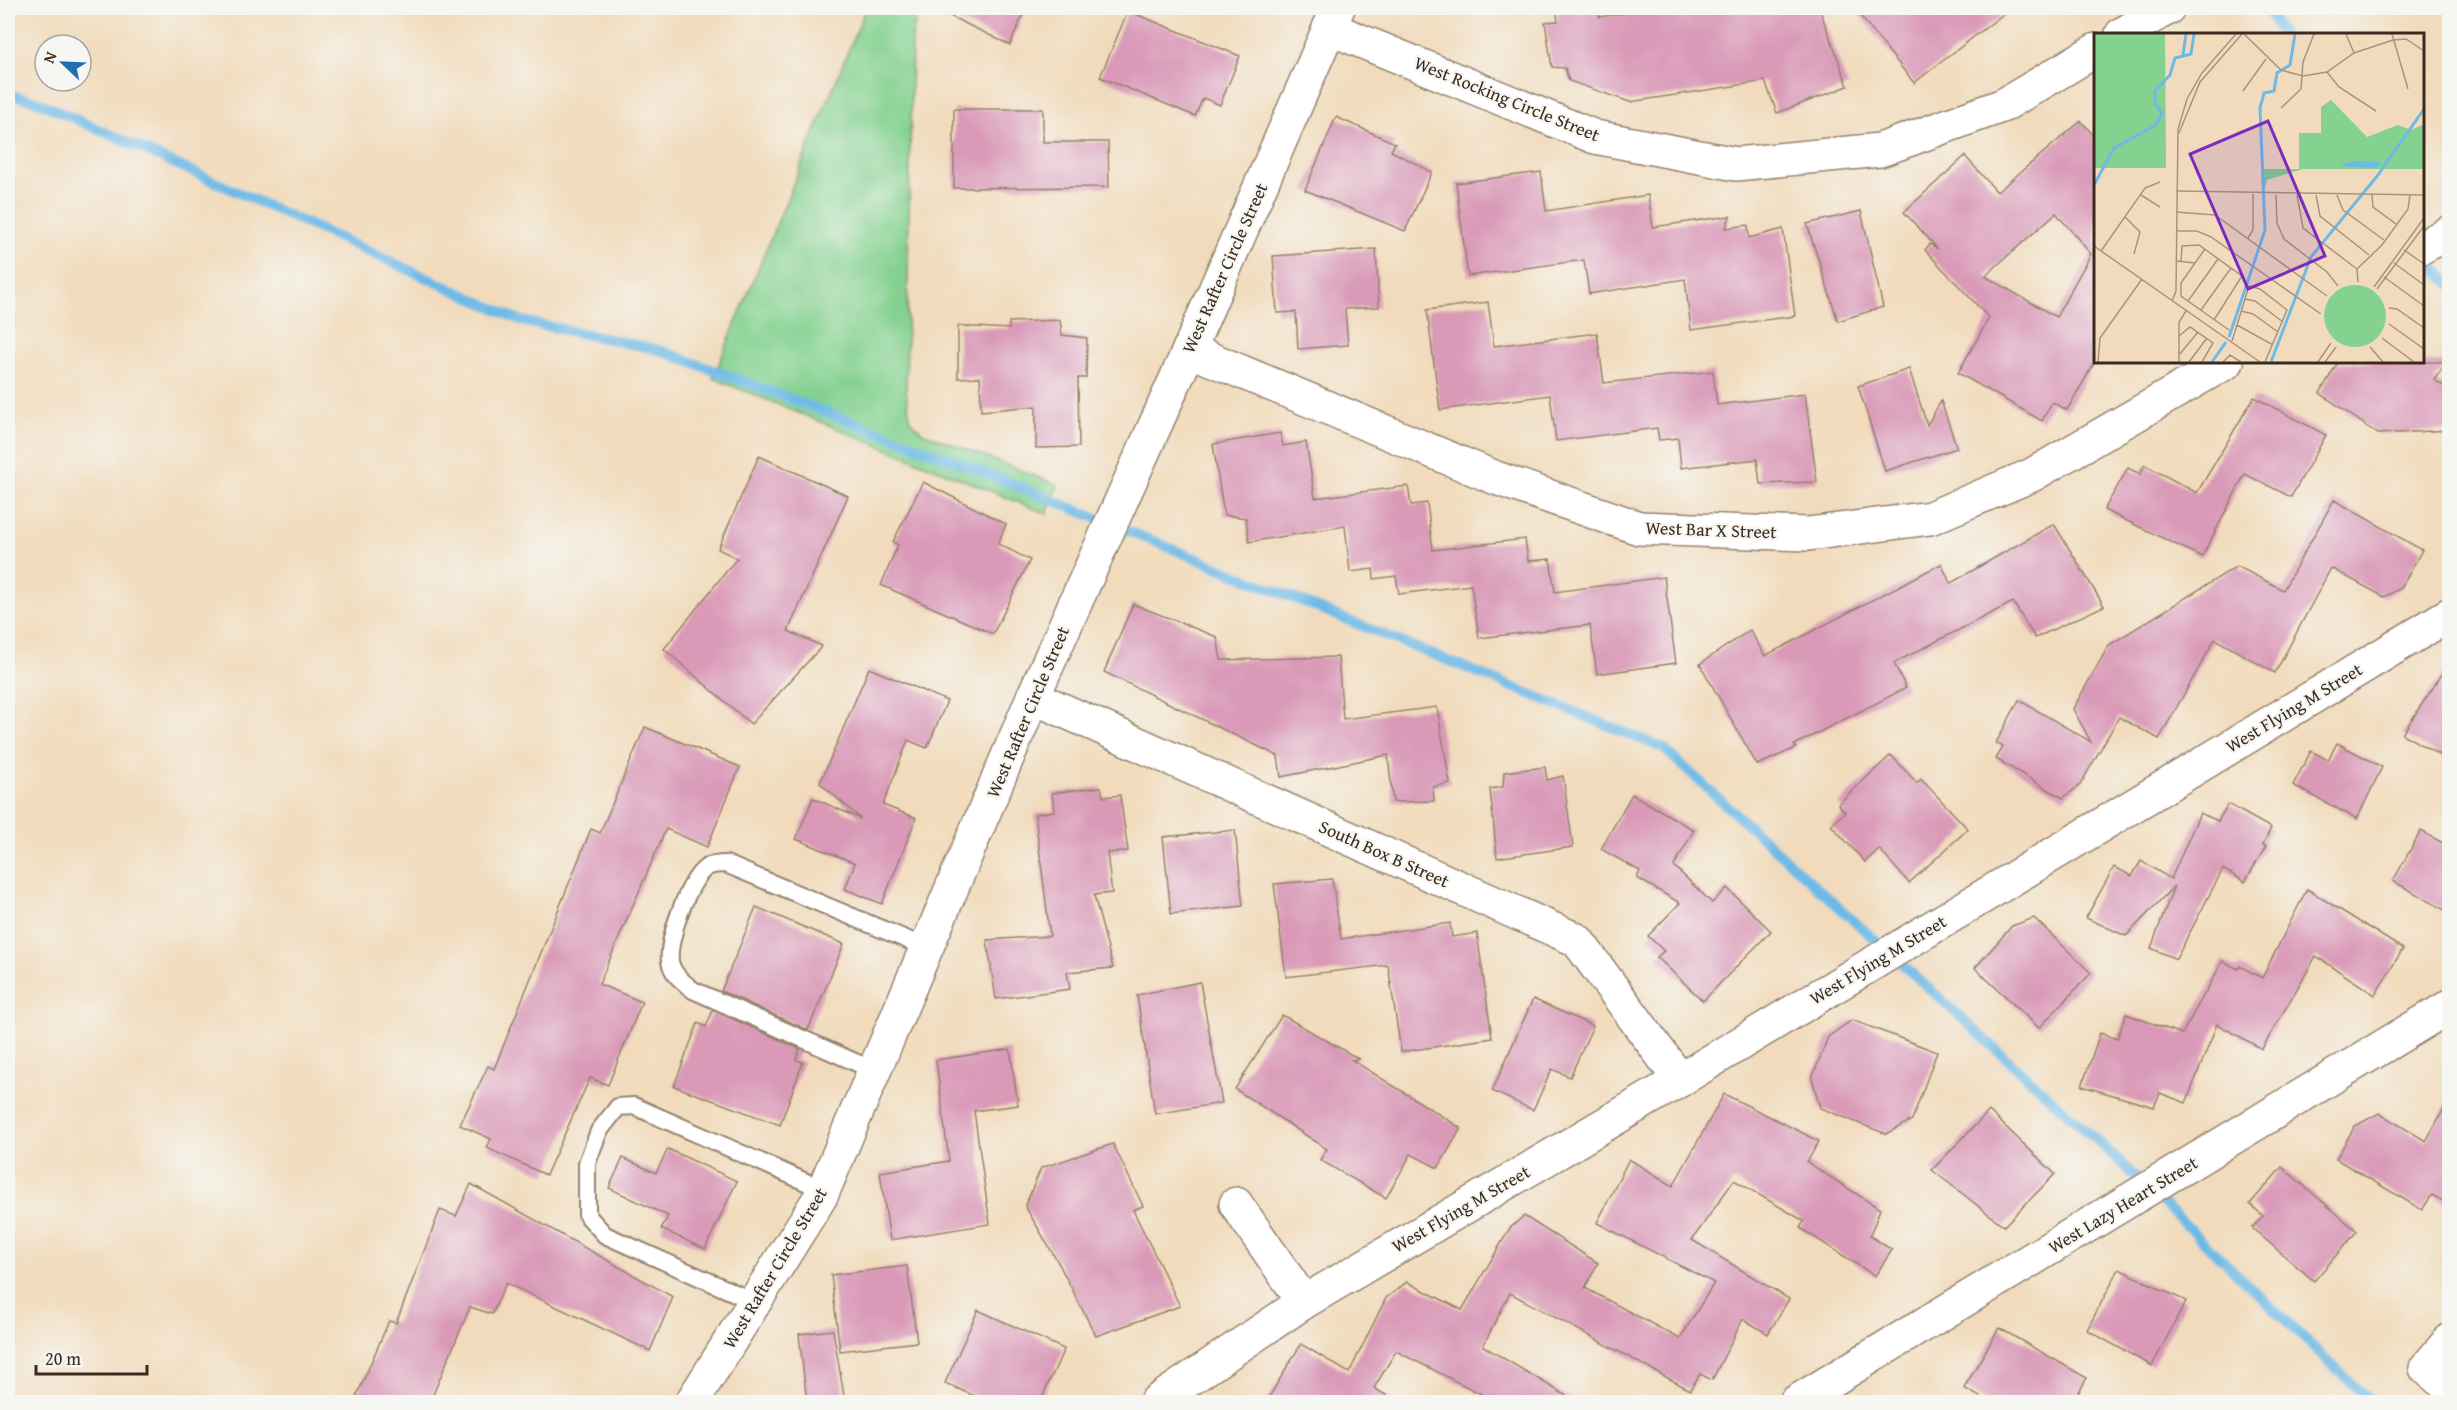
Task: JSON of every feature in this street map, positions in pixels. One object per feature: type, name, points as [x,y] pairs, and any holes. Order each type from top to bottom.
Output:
[{"type":"street","points":[[2124,33],[2168,8]]},
{"type":"street","name":"West Rocking Circle Street","points":[[1334,18],[1595,136],[1736,164],[1880,150],[2004,105],[2094,51]]},
{"type":"street","name":"West Rafter Circle Street","points":[[692,1402],[824,1190],[1033,697],[1189,350],[1334,18]]},
{"type":"street","points":[[2424,247],[2450,232]]},
{"type":"street","name":"West Bar X Street","points":[[1189,350],[1496,478],[1639,528],[1808,534],[1930,518],[2032,475],[2225,363]]},
{"type":"street","name":"West Flying M Street","points":[[1156,1402],[1304,1302],[1680,1080],[2450,614]]},
{"type":"street","name":"South Box B Street","points":[[1033,697],[1577,940],[1680,1080]]},
{"type":"street","name":"West Lazy Heart Street","points":[[1796,1402],[2450,1006]]},
{"type":"street","points":[[1236,1204],[1304,1302]]},
{"type":"street","points":[[2438,1378],[2450,1340]]},
{"type":"lane","points":[[875,1071],[693,990],[674,974],[670,962],[674,928],[692,885],[707,867],[726,864],[927,948]]},
{"type":"lane","points":[[755,1302],[604,1235],[587,1215],[585,1185],[586,1163],[599,1131],[618,1107],[634,1106],[824,1190]]},
{"type":"green space","points":[[866,8],[918,8],[912,38],[906,390],[910,420],[922,432],[1058,485],[1047,514],[713,378]]},
{"type":"building","points":[[933,8],[1026,8],[1010,45]]},
{"type":"building","points":[[1556,8],[1599,8],[1599,17],[1660,8],[1819,8],[1848,86],[1777,113],[1765,81],[1630,102],[1569,81],[1565,68],[1552,67],[1545,22],[1558,21]]},
{"type":"building","points":[[1854,8],[2011,8],[1914,83]]},
{"type":"building","points":[[1128,11],[1240,56],[1220,105],[1203,98],[1195,116],[1100,77]]},
{"type":"building","points":[[954,109],[1043,109],[1043,142],[1108,142],[1109,187],[954,188]]},
{"type":"building","points":[[1336,117],[1395,143],[1391,151],[1432,172],[1405,231],[1305,190]]},
{"type":"building","points":[[2081,121],[2094,136],[2094,363],[2067,410],[2052,402],[2042,421],[1958,373],[1989,318],[1925,250],[1930,244],[1938,249],[1904,212],[1965,156],[1997,192]],"holes":[[[2056,213],[2091,254],[2056,317],[1985,276]]]},
{"type":"building","points":[[1541,172],[1546,211],[1648,195],[1653,227],[1730,216],[1726,228],[1748,225],[1749,238],[1783,229],[1795,316],[1691,330],[1685,279],[1589,294],[1584,260],[1468,276],[1456,183]]},
{"type":"building","points":[[1861,211],[1883,307],[1838,321],[1807,224]]},
{"type":"building","points":[[1376,249],[1379,307],[1345,309],[1348,345],[1298,349],[1296,312],[1277,313],[1273,256]]},
{"type":"building","points":[[1488,302],[1494,346],[1597,333],[1604,383],[1713,371],[1717,405],[1805,394],[1817,482],[1760,484],[1757,459],[1681,468],[1678,438],[1659,440],[1657,428],[1556,441],[1550,395],[1440,410],[1427,310]]},
{"type":"building","points":[[1060,320],[1062,335],[1087,338],[1086,378],[1078,378],[1079,447],[1036,448],[1036,406],[981,411],[980,377],[958,378],[958,326],[1009,329],[1009,322]]},
{"type":"building","points":[[2447,362],[2434,380],[2450,390],[2450,430],[2378,434],[2320,393],[2337,363]]},
{"type":"building","points":[[1909,369],[1927,425],[1941,401],[1957,448],[1885,471],[1858,386]]},
{"type":"building","points":[[2254,397],[2326,435],[2291,497],[2245,474],[2202,557],[2104,510],[2128,468],[2140,474],[2145,465],[2197,493]]},
{"type":"building","points":[[1280,433],[1283,446],[1306,442],[1315,498],[1408,486],[1411,505],[1427,503],[1433,550],[1525,539],[1528,561],[1550,559],[1555,592],[1664,577],[1676,663],[1597,674],[1590,625],[1479,638],[1471,585],[1399,594],[1396,576],[1374,579],[1373,569],[1350,572],[1345,526],[1249,542],[1246,518],[1224,515],[1213,444]]},
{"type":"building","points":[[759,456],[848,496],[788,631],[822,646],[751,724],[664,649],[737,558],[718,549]]},
{"type":"building","points":[[923,482],[1006,524],[998,544],[1030,560],[993,634],[881,585],[898,545],[893,542]]},
{"type":"building","points":[[2334,500],[2422,550],[2401,588],[2384,597],[2331,568],[2275,673],[2215,639],[2159,739],[2119,717],[2080,785],[2063,798],[1996,759],[2003,747],[1996,743],[2019,700],[2091,742],[2073,709],[2109,645],[2237,566],[2283,590]]},
{"type":"building","points":[[2054,524],[2104,606],[2035,638],[2013,602],[1894,663],[1906,688],[1794,745],[1796,748],[1757,765],[1700,664],[1750,630],[1765,656],[1941,564],[1951,583]]},
{"type":"building","points":[[1133,604],[1217,637],[1221,660],[1338,657],[1343,719],[1437,707],[1450,783],[1433,787],[1434,801],[1393,802],[1388,755],[1281,777],[1278,756],[1104,672]]},
{"type":"building","points":[[2450,662],[2450,761],[2402,734]]},
{"type":"building","points":[[869,668],[947,701],[927,748],[908,740],[883,805],[916,818],[882,904],[845,889],[855,863],[796,839],[813,798],[861,819],[820,783]]},
{"type":"building","points":[[645,727],[740,767],[707,847],[666,829],[599,984],[642,1002],[608,1085],[590,1078],[546,1175],[487,1148],[491,1139],[460,1125],[488,1066],[494,1069],[591,829],[600,833]]},
{"type":"building","points":[[2337,743],[2382,767],[2357,819],[2293,785],[2311,751],[2328,760]]},
{"type":"building","points":[[1891,755],[1917,783],[1921,779],[1968,829],[1909,883],[1879,849],[1865,862],[1831,825],[1845,812],[1838,804]]},
{"type":"building","points":[[1545,767],[1547,780],[1563,776],[1573,847],[1497,858],[1490,789],[1503,787],[1504,772]]},
{"type":"building","points":[[1101,787],[1103,797],[1120,795],[1128,851],[1107,853],[1112,893],[1094,895],[1113,968],[1067,972],[1070,989],[996,999],[987,940],[1050,936],[1035,814],[1054,811],[1052,793]]},
{"type":"building","points":[[1632,794],[1694,830],[1674,866],[1712,903],[1727,888],[1771,931],[1703,1001],[1657,957],[1664,951],[1648,936],[1680,903],[1637,878],[1640,871],[1601,849]]},
{"type":"building","points":[[2228,804],[2271,828],[2263,845],[2266,846],[2245,882],[2223,869],[2176,959],[2151,948],[2174,886],[2126,936],[2086,918],[2114,867],[2132,876],[2141,861],[2171,879],[2200,813],[2218,821]]},
{"type":"building","points":[[1235,830],[1243,906],[1171,914],[1163,837]]},
{"type":"building","points":[[2421,831],[2450,847],[2450,913],[2393,881]]},
{"type":"building","points":[[1332,879],[1341,939],[1450,923],[1452,937],[1477,933],[1492,1038],[1401,1052],[1388,965],[1286,977],[1274,884]]},
{"type":"building","points":[[2307,889],[2403,949],[2375,995],[2316,956],[2262,1049],[2217,1024],[2186,1103],[2160,1093],[2154,1107],[2082,1086],[2100,1033],[2117,1039],[2126,1014],[2182,1034],[2223,961],[2238,969],[2240,966],[2262,978]]},
{"type":"building","points":[[756,907],[844,944],[808,1030],[721,991]]},
{"type":"building","points":[[2034,918],[2091,973],[2039,1028],[1975,968],[2012,926]]},
{"type":"building","points":[[1200,982],[1222,1103],[1155,1114],[1137,995]]},
{"type":"building","points":[[1533,999],[1593,1026],[1570,1077],[1552,1069],[1533,1110],[1492,1091]]},
{"type":"building","points":[[713,1010],[800,1049],[796,1060],[803,1062],[780,1125],[674,1086],[698,1023],[706,1027]]},
{"type":"building","points":[[1282,1015],[1359,1059],[1352,1060],[1461,1128],[1438,1168],[1411,1154],[1386,1198],[1320,1160],[1327,1149],[1235,1089]]},
{"type":"building","points":[[1852,1020],[1937,1052],[1912,1120],[1886,1134],[1820,1108],[1812,1078],[1828,1037]]},
{"type":"building","points":[[1010,1049],[1018,1105],[974,1111],[990,1224],[890,1240],[880,1172],[949,1161],[936,1060]]},
{"type":"building","points":[[1724,1094],[1819,1141],[1807,1162],[1880,1209],[1870,1236],[1892,1250],[1875,1276],[1800,1228],[1804,1221],[1734,1180],[1692,1240],[1789,1299],[1768,1334],[1743,1319],[1712,1380],[1700,1374],[1690,1390],[1510,1293],[1483,1346],[1577,1402],[1497,1402],[1396,1351],[1374,1388],[1397,1402],[1266,1402],[1301,1344],[1349,1373],[1386,1298],[1407,1282],[1462,1310],[1510,1228],[1524,1216],[1598,1263],[1585,1288],[1680,1339],[1714,1283],[1597,1223],[1629,1159],[1673,1186]]},
{"type":"building","points":[[2450,1098],[2450,1205],[2432,1195],[2422,1210],[2336,1159],[2355,1126],[2379,1113],[2426,1141]]},
{"type":"building","points":[[1989,1111],[2055,1174],[2004,1226],[1932,1170]]},
{"type":"building","points":[[1113,1144],[1143,1206],[1133,1210],[1180,1306],[1096,1336],[1059,1264],[1025,1206],[1041,1168]]},
{"type":"building","points":[[668,1149],[737,1181],[705,1249],[661,1229],[668,1216],[609,1188],[623,1158],[656,1173]]},
{"type":"building","points":[[2282,1167],[2357,1231],[2314,1281],[2252,1228],[2263,1216],[2250,1204]]},
{"type":"building","points":[[471,1184],[673,1297],[650,1351],[506,1283],[492,1314],[470,1307],[430,1402],[354,1402],[389,1321],[396,1323],[440,1210],[456,1216]]},
{"type":"building","points":[[907,1266],[917,1342],[840,1351],[831,1275]]},
{"type":"building","points":[[2119,1269],[2186,1301],[2152,1366],[2087,1330]]},
{"type":"building","points":[[978,1310],[1064,1349],[1040,1402],[988,1402],[945,1383]]},
{"type":"building","points":[[1999,1328],[2087,1378],[2073,1402],[1989,1402],[1964,1388]]},
{"type":"building","points":[[833,1330],[845,1402],[807,1402],[799,1334]]},
{"type":"waterway","points":[[2266,8],[2281,33]]},
{"type":"waterway","points":[[8,94],[36,101],[522,321],[656,349],[946,457],[1663,748],[2102,1145],[2371,1402]]},
{"type":"waterway","points":[[2424,257],[2450,284]]}]
